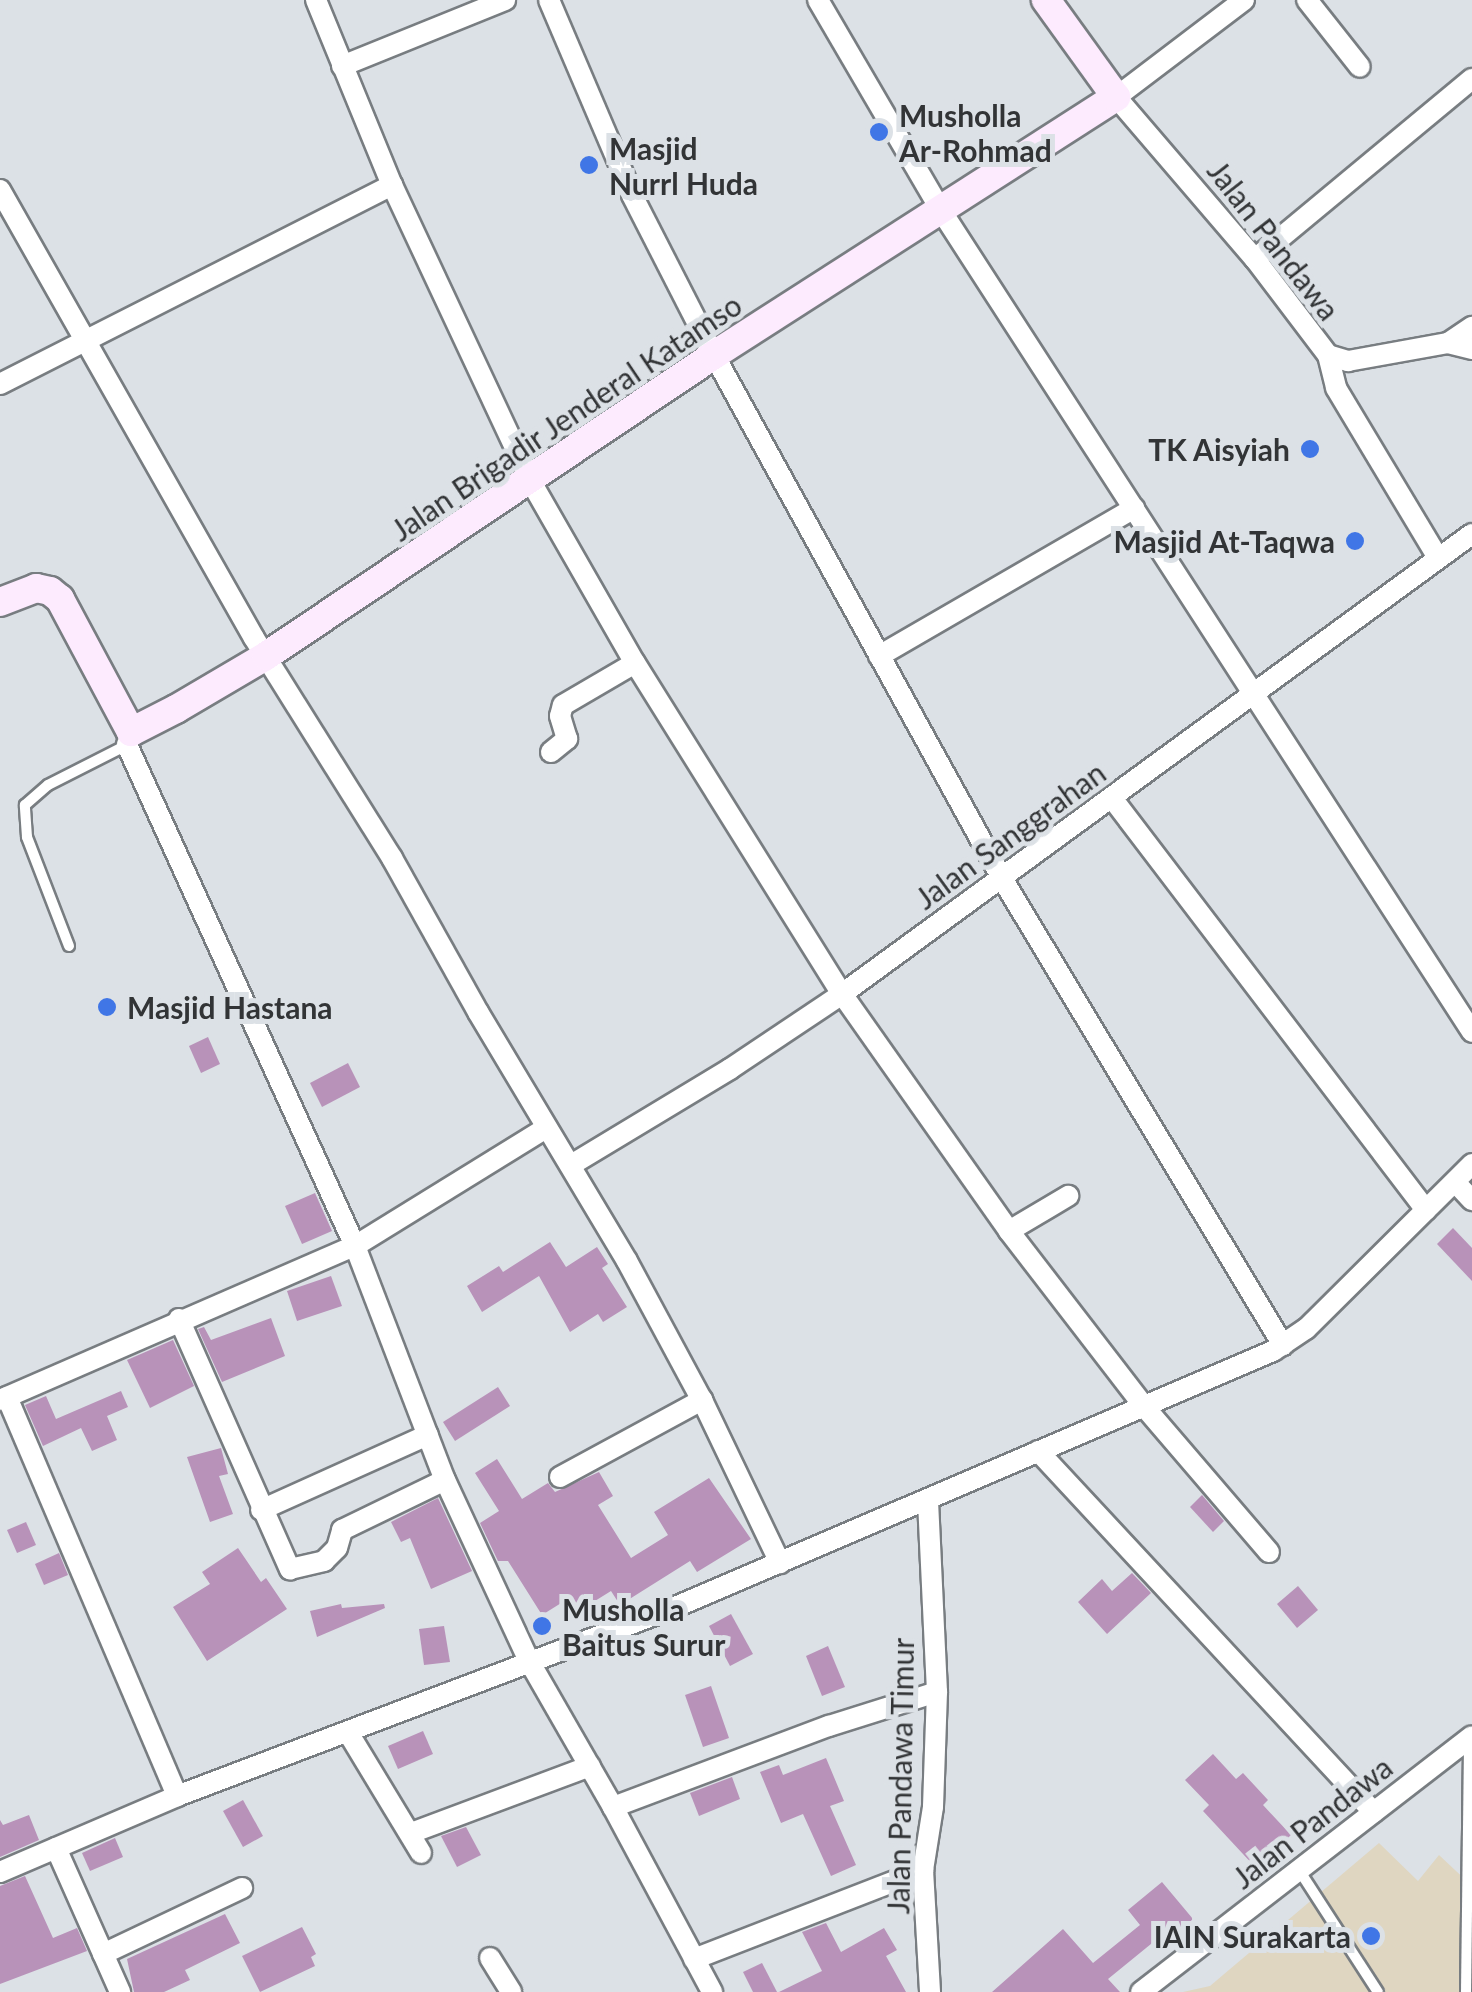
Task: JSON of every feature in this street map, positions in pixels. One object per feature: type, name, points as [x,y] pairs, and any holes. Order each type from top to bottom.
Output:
[{"type":"main road","points":[[1046,0],[1116,97]]},
{"type":"main road","name":"Jalan Brigadir Jenderal Katamso","points":[[129,738],[266,656],[714,356],[1116,97]]},
{"type":"main road","points":[[0,602],[36,588],[50,590],[60,599],[129,738]]},
{"type":"street","points":[[316,0],[392,185],[530,480],[635,663],[842,994],[1009,1231],[1142,1404],[1269,1552]]},
{"type":"street","points":[[342,66],[505,0]]},
{"type":"street","points":[[550,0],[632,195],[714,356],[1003,880],[1283,1345]]},
{"type":"street","points":[[818,0],[942,212],[1472,1032]]},
{"type":"street","points":[[1116,97],[1244,0]]},
{"type":"street","points":[[1307,0],[1360,67]]},
{"type":"street","points":[[1255,259],[1472,79]]},
{"type":"street","name":"Jalan Pandawa","points":[[1116,97],[1255,259],[1328,355],[1348,360],[1448,343],[1472,349]]},
{"type":"street","points":[[0,384],[392,185]]},
{"type":"street","points":[[0,190],[83,342],[266,656],[392,858],[571,1166],[702,1400],[780,1563]]},
{"type":"street","points":[[1448,343],[1472,328]]},
{"type":"street","points":[[1328,355],[1336,388],[1438,558]]},
{"type":"street","points":[[879,656],[1134,508]]},
{"type":"street","name":"Jalan Sanggrahan","points":[[571,1166],[730,1069],[842,994],[1472,534]]},
{"type":"street","points":[[552,752],[568,739],[560,716],[563,706],[635,663]]},
{"type":"street","points":[[129,738],[354,1246],[445,1480],[529,1660],[614,1807],[712,1992]]},
{"type":"street","points":[[1112,798],[1217,930],[1426,1210]]},
{"type":"street","points":[[176,1796],[3,1399],[179,1319],[354,1246],[546,1128]]},
{"type":"street","points":[[0,1872],[176,1796],[350,1734],[780,1563],[1283,1345],[1306,1329],[1472,1164]]},
{"type":"street","points":[[1454,1182],[1472,1200]]},
{"type":"street","points":[[1009,1231],[1068,1196]]},
{"type":"street","points":[[179,1319],[286,1564],[296,1569],[332,1556],[342,1530],[445,1480]]},
{"type":"street","points":[[560,1477],[702,1400]]},
{"type":"street","points":[[261,1510],[428,1436]]},
{"type":"street","points":[[1038,1451],[1374,1812]]},
{"type":"street","name":"Jalan Pandawa Timur","points":[[928,1501],[938,1692],[933,1808],[924,1870],[930,1992]]},
{"type":"street","points":[[614,1807],[829,1726],[938,1692]]},
{"type":"street","points":[[350,1734],[422,1853]]},
{"type":"street","name":"Jalan Pandawa","points":[[1141,1992],[1470,1737]]},
{"type":"street","points":[[410,1833],[590,1766]]},
{"type":"street","points":[[56,1848],[120,1992]]},
{"type":"street","points":[[694,1959],[924,1870]]},
{"type":"street","points":[[103,1954],[242,1888]]},
{"type":"street","points":[[490,1958],[511,1992]]},
{"type":"lane","points":[[69,946],[27,838],[25,804],[48,785],[129,738]]},
{"type":"lane","points":[[1466,1992],[1470,1737]]},
{"type":"lane","points":[[1299,1870],[1378,1992]]},
{"type":"shaded area","name":"IAIN Surakarta","points":[[1379,1843],[1418,1881],[1439,1855],[1472,1886],[1472,1992],[1183,1992],[1210,1986]]},
{"type":"building","points":[[208,1037],[220,1064],[201,1073],[189,1046]]},
{"type":"building","points":[[348,1063],[360,1087],[322,1107],[310,1083]]},
{"type":"building","points":[[315,1193],[332,1231],[302,1244],[285,1206]]},
{"type":"building","points":[[1453,1228],[1472,1248],[1472,1281],[1437,1244]]},
{"type":"building","points":[[550,1242],[566,1267],[597,1247],[608,1264],[602,1268],[627,1307],[603,1322],[598,1314],[570,1332],[539,1276],[482,1312],[467,1286],[499,1266],[503,1272]]},
{"type":"building","points":[[331,1276],[342,1306],[297,1321],[287,1291]]},
{"type":"building","points":[[271,1318],[285,1356],[222,1382],[198,1329],[204,1327],[211,1340]]},
{"type":"building","points":[[173,1340],[194,1386],[150,1408],[127,1360]]},
{"type":"building","points":[[498,1387],[510,1406],[455,1441],[443,1422]]},
{"type":"building","points":[[121,1391],[128,1407],[107,1416],[117,1440],[92,1451],[81,1428],[43,1446],[25,1405],[46,1396],[56,1419]]},
{"type":"building","points":[[221,1448],[228,1474],[219,1476],[233,1514],[210,1522],[187,1457]]},
{"type":"building","points":[[497,1459],[522,1499],[548,1483],[555,1492],[599,1472],[613,1496],[598,1505],[631,1558],[668,1535],[654,1512],[709,1478],[751,1539],[697,1572],[690,1561],[620,1605],[611,1591],[574,1614],[566,1600],[542,1615],[508,1561],[498,1561],[480,1523],[499,1511],[475,1473]]},
{"type":"building","points":[[1202,1495],[1224,1521],[1213,1532],[1190,1507]]},
{"type":"building","points":[[438,1498],[472,1571],[431,1589],[410,1538],[401,1542],[391,1522]]},
{"type":"building","points":[[26,1522],[36,1545],[17,1553],[7,1530]]},
{"type":"building","points":[[238,1548],[261,1582],[266,1578],[287,1609],[207,1661],[173,1607],[210,1584],[202,1572]]},
{"type":"building","points":[[59,1553],[68,1575],[44,1585],[35,1564]]},
{"type":"building","points":[[1132,1573],[1151,1593],[1107,1634],[1078,1602],[1102,1579],[1112,1591]]},
{"type":"building","points":[[1298,1586],[1318,1610],[1297,1628],[1277,1604]]},
{"type":"building","points":[[341,1604],[342,1608],[384,1604],[385,1608],[317,1637],[310,1611]]},
{"type":"building","points":[[731,1614],[753,1654],[730,1666],[709,1626]]},
{"type":"building","points":[[444,1626],[450,1662],[424,1665],[419,1629]]},
{"type":"building","points":[[828,1646],[845,1687],[822,1696],[806,1656]]},
{"type":"building","points":[[711,1686],[729,1738],[703,1747],[685,1695]]},
{"type":"building","points":[[423,1731],[433,1754],[398,1769],[388,1746]]},
{"type":"building","points":[[1213,1754],[1236,1779],[1243,1773],[1268,1800],[1263,1805],[1291,1835],[1256,1868],[1203,1811],[1209,1805],[1185,1780]]},
{"type":"building","points":[[826,1758],[844,1801],[830,1806],[856,1865],[831,1876],[803,1814],[781,1823],[760,1772],[779,1765],[783,1775]]},
{"type":"building","points":[[732,1777],[740,1799],[699,1816],[690,1793]]},
{"type":"building","points":[[243,1800],[263,1836],[243,1847],[223,1811]]},
{"type":"building","points":[[29,1815],[39,1840],[0,1857],[0,1820],[3,1825]]},
{"type":"building","points":[[466,1827],[481,1855],[457,1867],[441,1836]]},
{"type":"building","points":[[115,1838],[123,1857],[90,1871],[82,1853]]},
{"type":"building","points":[[25,1876],[53,1938],[77,1928],[87,1951],[0,1984],[0,1886]]},
{"type":"building","points":[[1162,1882],[1193,1919],[1168,1941],[1162,1935],[1108,1979],[1120,1992],[992,1992],[1063,1929],[1093,1963],[1140,1925],[1128,1910]]},
{"type":"building","points":[[225,1914],[240,1943],[185,1970],[190,1980],[164,1992],[134,1992],[127,1959]]},
{"type":"building","points":[[826,1923],[841,1952],[884,1928],[897,1950],[886,1956],[906,1992],[779,1992],[822,1971],[802,1932]]},
{"type":"building","points":[[302,1927],[316,1954],[311,1957],[315,1966],[260,1992],[242,1956]]},
{"type":"building","points":[[762,1963],[777,1992],[753,1992],[743,1972]]},
{"type":"place","name":"Musholla Ar-Rohmad","points":[[879,132]]},
{"type":"place","name":"Masjid Nurrl Huda","points":[[589,165]]},
{"type":"place","name":"TK Aisyiah","points":[[1310,449]]},
{"type":"place","name":"Masjid At-Taqwa","points":[[1355,541]]},
{"type":"place","name":"Masjid Hastana","points":[[107,1007]]},
{"type":"place","name":"Musholla Baitus Surur","points":[[542,1626]]},
{"type":"place","name":"IAIN Surakarta","points":[[1371,1936]]}]
